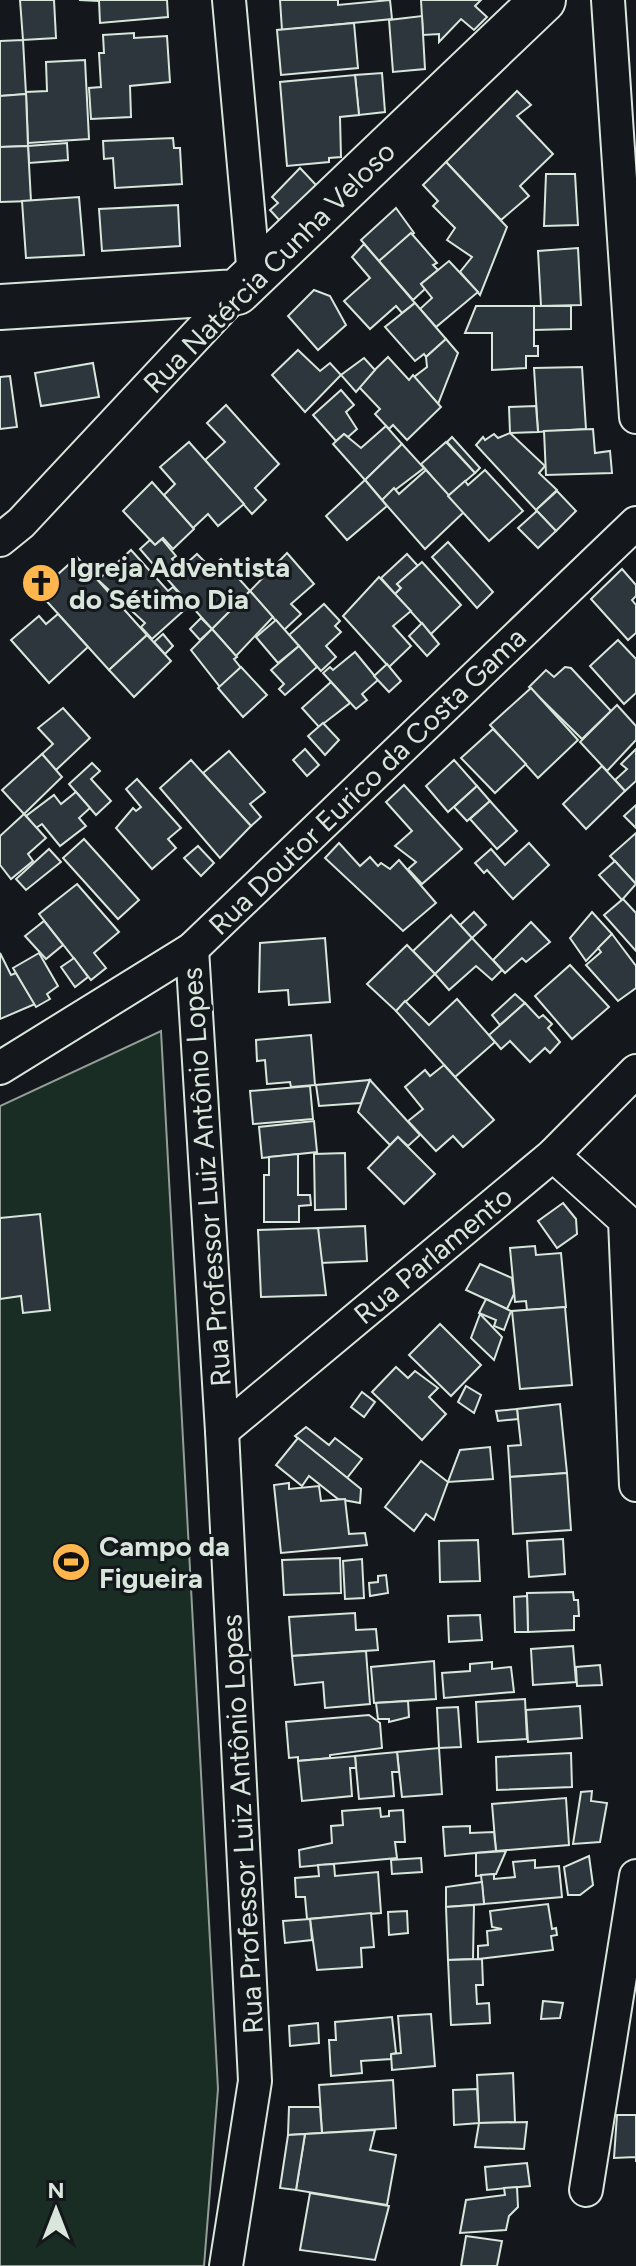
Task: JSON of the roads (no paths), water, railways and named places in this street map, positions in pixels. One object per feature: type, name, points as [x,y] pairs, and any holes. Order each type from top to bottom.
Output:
[{"type":"street","points":[[0,307],[245,284],[229,0]]},
{"type":"street","name":"Rua Natércia Cunha Veloso","points":[[0,540],[21,523],[245,284],[543,0]]},
{"type":"street","points":[[608,0],[636,417]]},
{"type":"street","name":"Rua Doutor Eurico da Costa Gama","points":[[0,1068],[192,949],[636,523]]},
{"type":"street","name":"Rua Professor Luiz Antônio Lopes","points":[[192,949],[222,1431],[255,2081],[226,2266]]},
{"type":"street","name":"Rua Parlamento","points":[[222,1431],[553,1155],[636,1071]]},
{"type":"street","points":[[553,1155],[625,1220],[636,1485]]},
{"type":"street","points":[[586,2190],[636,1876]]},
{"type":"place","name":"Igreja Adventista do Sétimo Dia","points":[[41,583]]},
{"type":"place","name":"Campo da Figueira","points":[[71,1562]]}]
